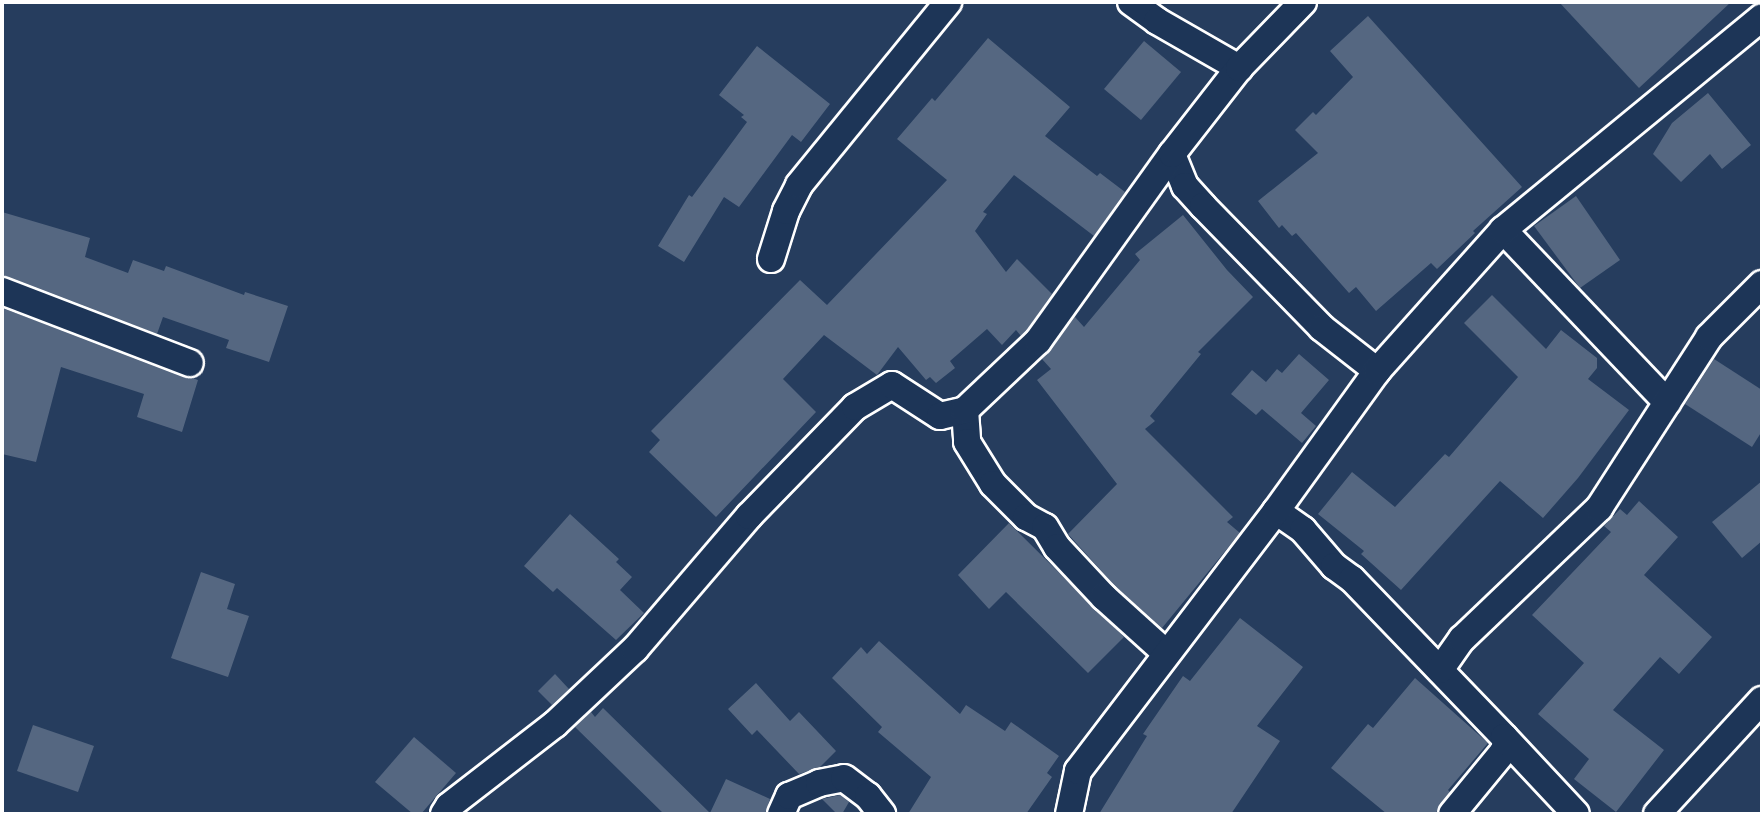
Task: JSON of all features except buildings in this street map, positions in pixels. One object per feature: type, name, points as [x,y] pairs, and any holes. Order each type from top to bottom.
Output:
[{"type":"street","points":[[771,259],[786,211],[799,185],[948,2]]},
{"type":"street","points":[[1131,2],[1157,21],[1239,68]]},
{"type":"street","points":[[444,814],[449,806],[555,724],[635,649],[749,516],[855,407],[892,385],[940,416],[965,410],[1038,341],[1172,154],[1239,68],[1303,2]]},
{"type":"street","points":[[1069,814],[1078,771],[1276,511],[1377,371],[1503,230],[1762,17]]},
{"type":"street","points":[[1172,154],[1185,186],[1203,206],[1322,328],[1377,371]]},
{"type":"street","points":[[1503,230],[1667,402]]},
{"type":"street","points":[[1440,670],[1462,639],[1599,508],[1709,337],[1762,284]]},
{"type":"street","points":[[2,291],[190,363]]},
{"type":"street","points":[[965,410],[967,442],[993,484],[1026,517],[1045,527],[1057,547],[1104,597],[1166,653]]},
{"type":"street","points":[[1276,511],[1303,530],[1334,566],[1352,579],[1576,814]]},
{"type":"street","points":[[1657,814],[1762,700]]},
{"type":"street","points":[[1452,814],[1503,752],[1507,743],[1504,737]]},
{"type":"street","points":[[781,814],[789,796],[819,783],[844,778],[868,796],[883,814]]}]
